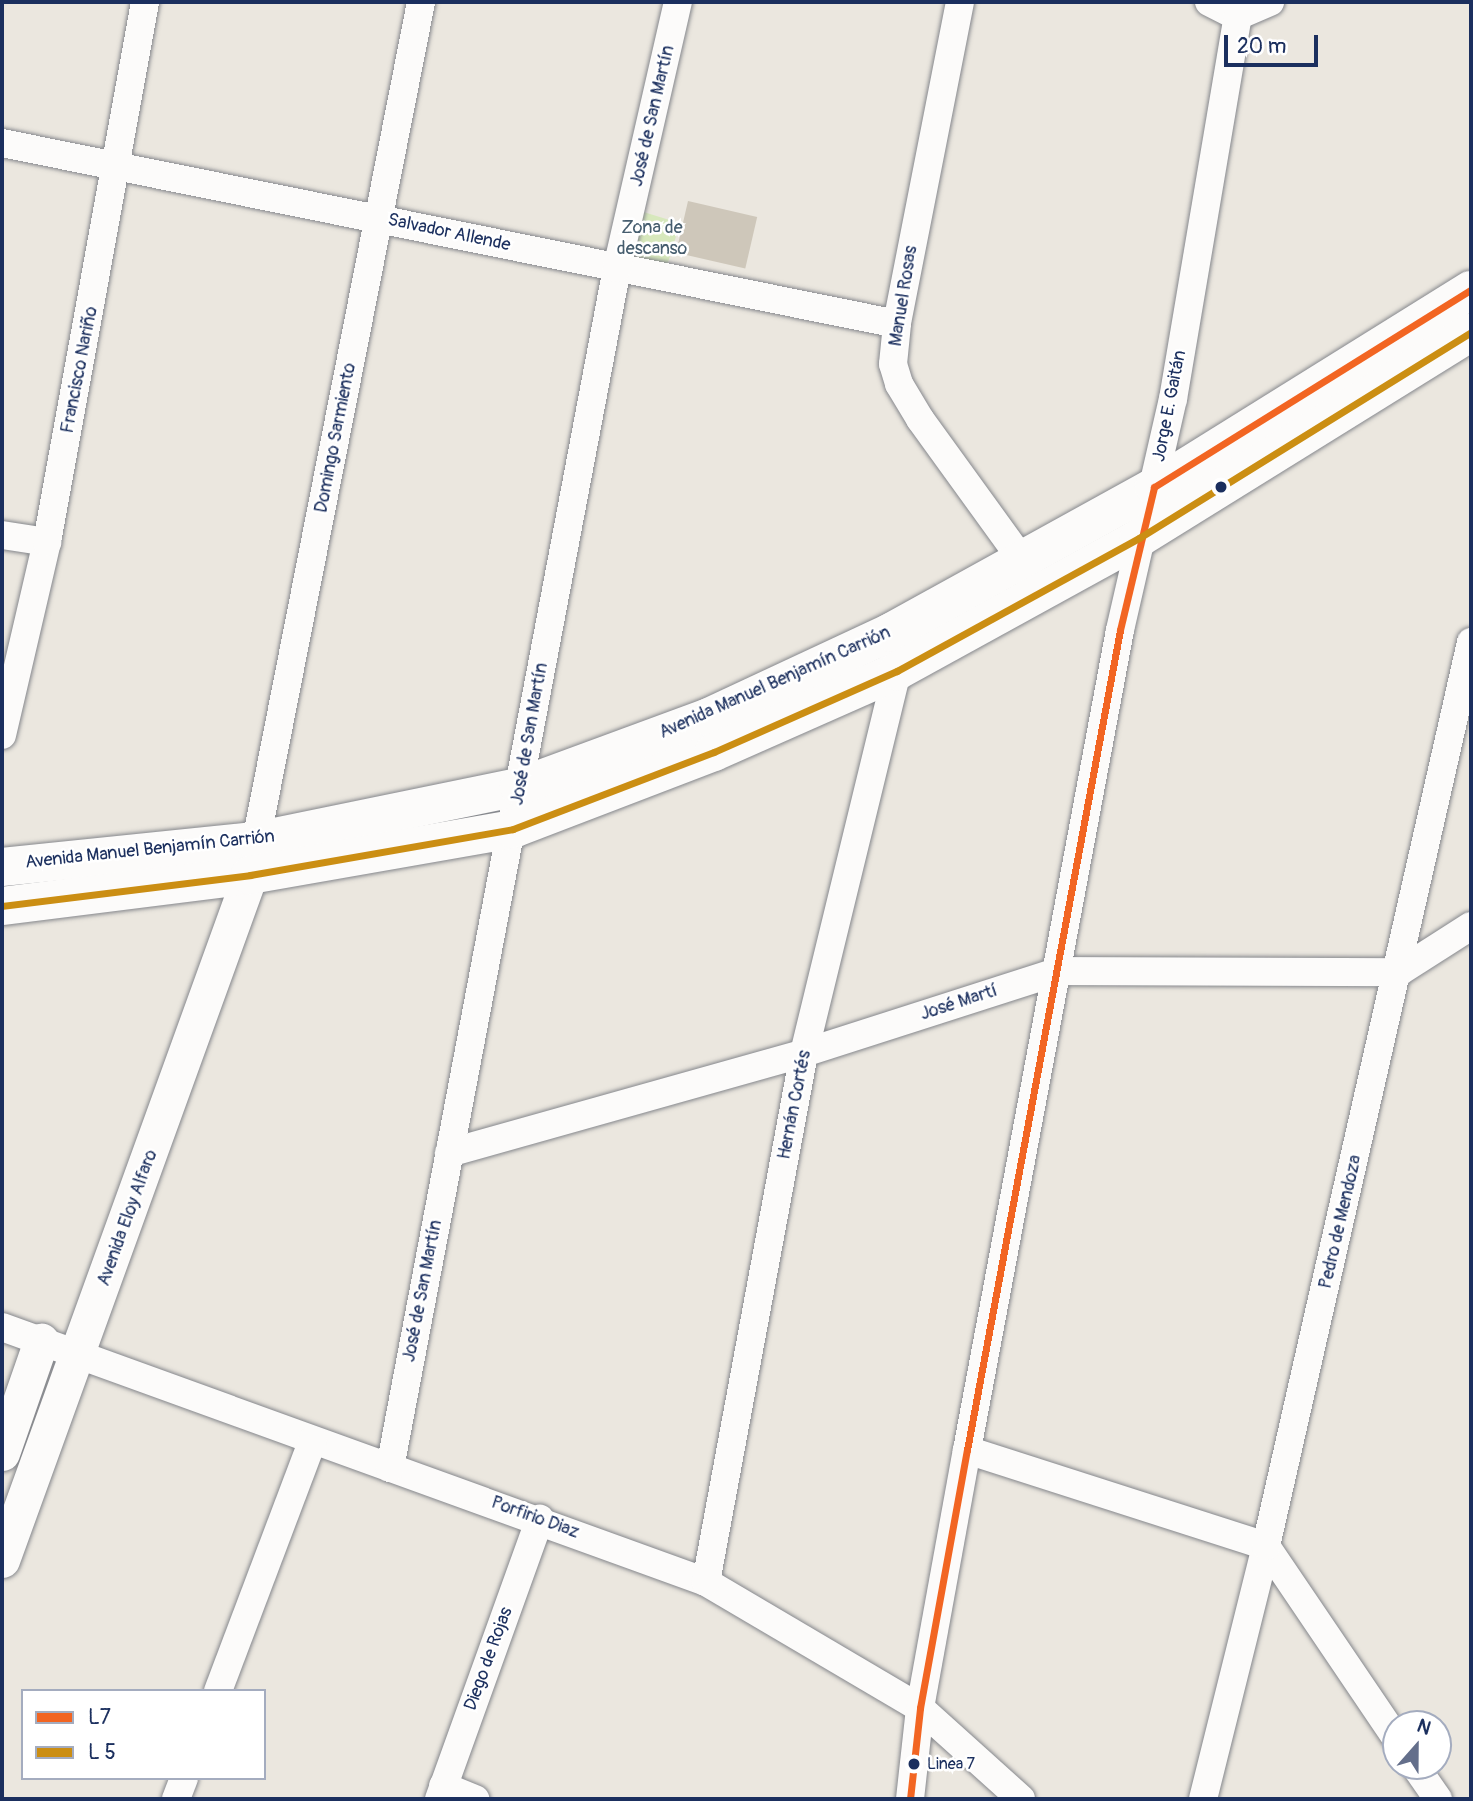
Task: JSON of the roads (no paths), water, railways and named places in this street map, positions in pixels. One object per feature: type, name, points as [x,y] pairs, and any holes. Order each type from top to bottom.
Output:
[{"type":"main road","name":"Avenida Manuel Benjamín Carrión","points":[[2,906],[253,858],[519,787],[709,717],[888,633],[1020,557],[1154,487],[1471,290]]},
{"type":"main road","name":"Avenida Manuel Benjamín Carrión","points":[[2,867],[253,858],[513,829],[714,752],[897,671],[1139,538],[1471,332]]},
{"type":"street","name":"Francisco Nariño","points":[[2,735],[47,542],[118,167],[145,2]]},
{"type":"street","name":"Domingo Sarmiento","points":[[253,858],[381,218],[421,2]]},
{"type":"street","name":"José de San Martín","points":[[390,1468],[617,268],[678,2]]},
{"type":"street","name":"Manuel Rosas","points":[[960,2],[897,324],[893,364],[898,384],[940,449],[1020,557],[1035,594]]},
{"type":"street","points":[[1209,2],[1238,9],[1270,2]]},
{"type":"street","name":"Jorge E. Gaitán","points":[[910,1799],[920,1708],[967,1450],[1060,971],[1139,538],[1154,487],[1238,9]]},
{"type":"street","name":"Salvador Allende","points":[[2,143],[897,324]]},
{"type":"street","points":[[2,535],[47,542]]},
{"type":"street","name":"Hernán Cortés","points":[[706,1582],[804,1053],[897,671],[888,633]]},
{"type":"street","name":"Pedro de Mendoza","points":[[1203,1799],[1266,1546],[1399,972],[1471,642]]},
{"type":"street","name":"Avenida Eloy Alfaro","points":[[2,1560],[79,1355],[253,858]]},
{"type":"street","points":[[1399,972],[1471,926]]},
{"type":"street","name":"José Martí","points":[[449,1153],[804,1053],[1060,971],[1399,972]]},
{"type":"street","name":"Porfirio Diaz","points":[[2,1327],[390,1468],[540,1519],[706,1582],[920,1708],[1021,1799]]},
{"type":"street","points":[[2,1453],[41,1341]]},
{"type":"street","points":[[219,1689],[313,1440]]},
{"type":"street","points":[[967,1450],[1266,1546],[1382,1717]]},
{"type":"street","name":"Diego de Rojas","points":[[441,1793],[540,1519]]},
{"type":"street","points":[[176,1799],[183,1780]]},
{"type":"street","points":[[1425,1780],[1438,1799]]},
{"type":"street","points":[[441,1793],[477,1799]]},
{"type":"place","name":"Linea 7","points":[[914,1764]]},
{"type":"park label","name":"Zona de descanso","points":[[652,239]]}]
